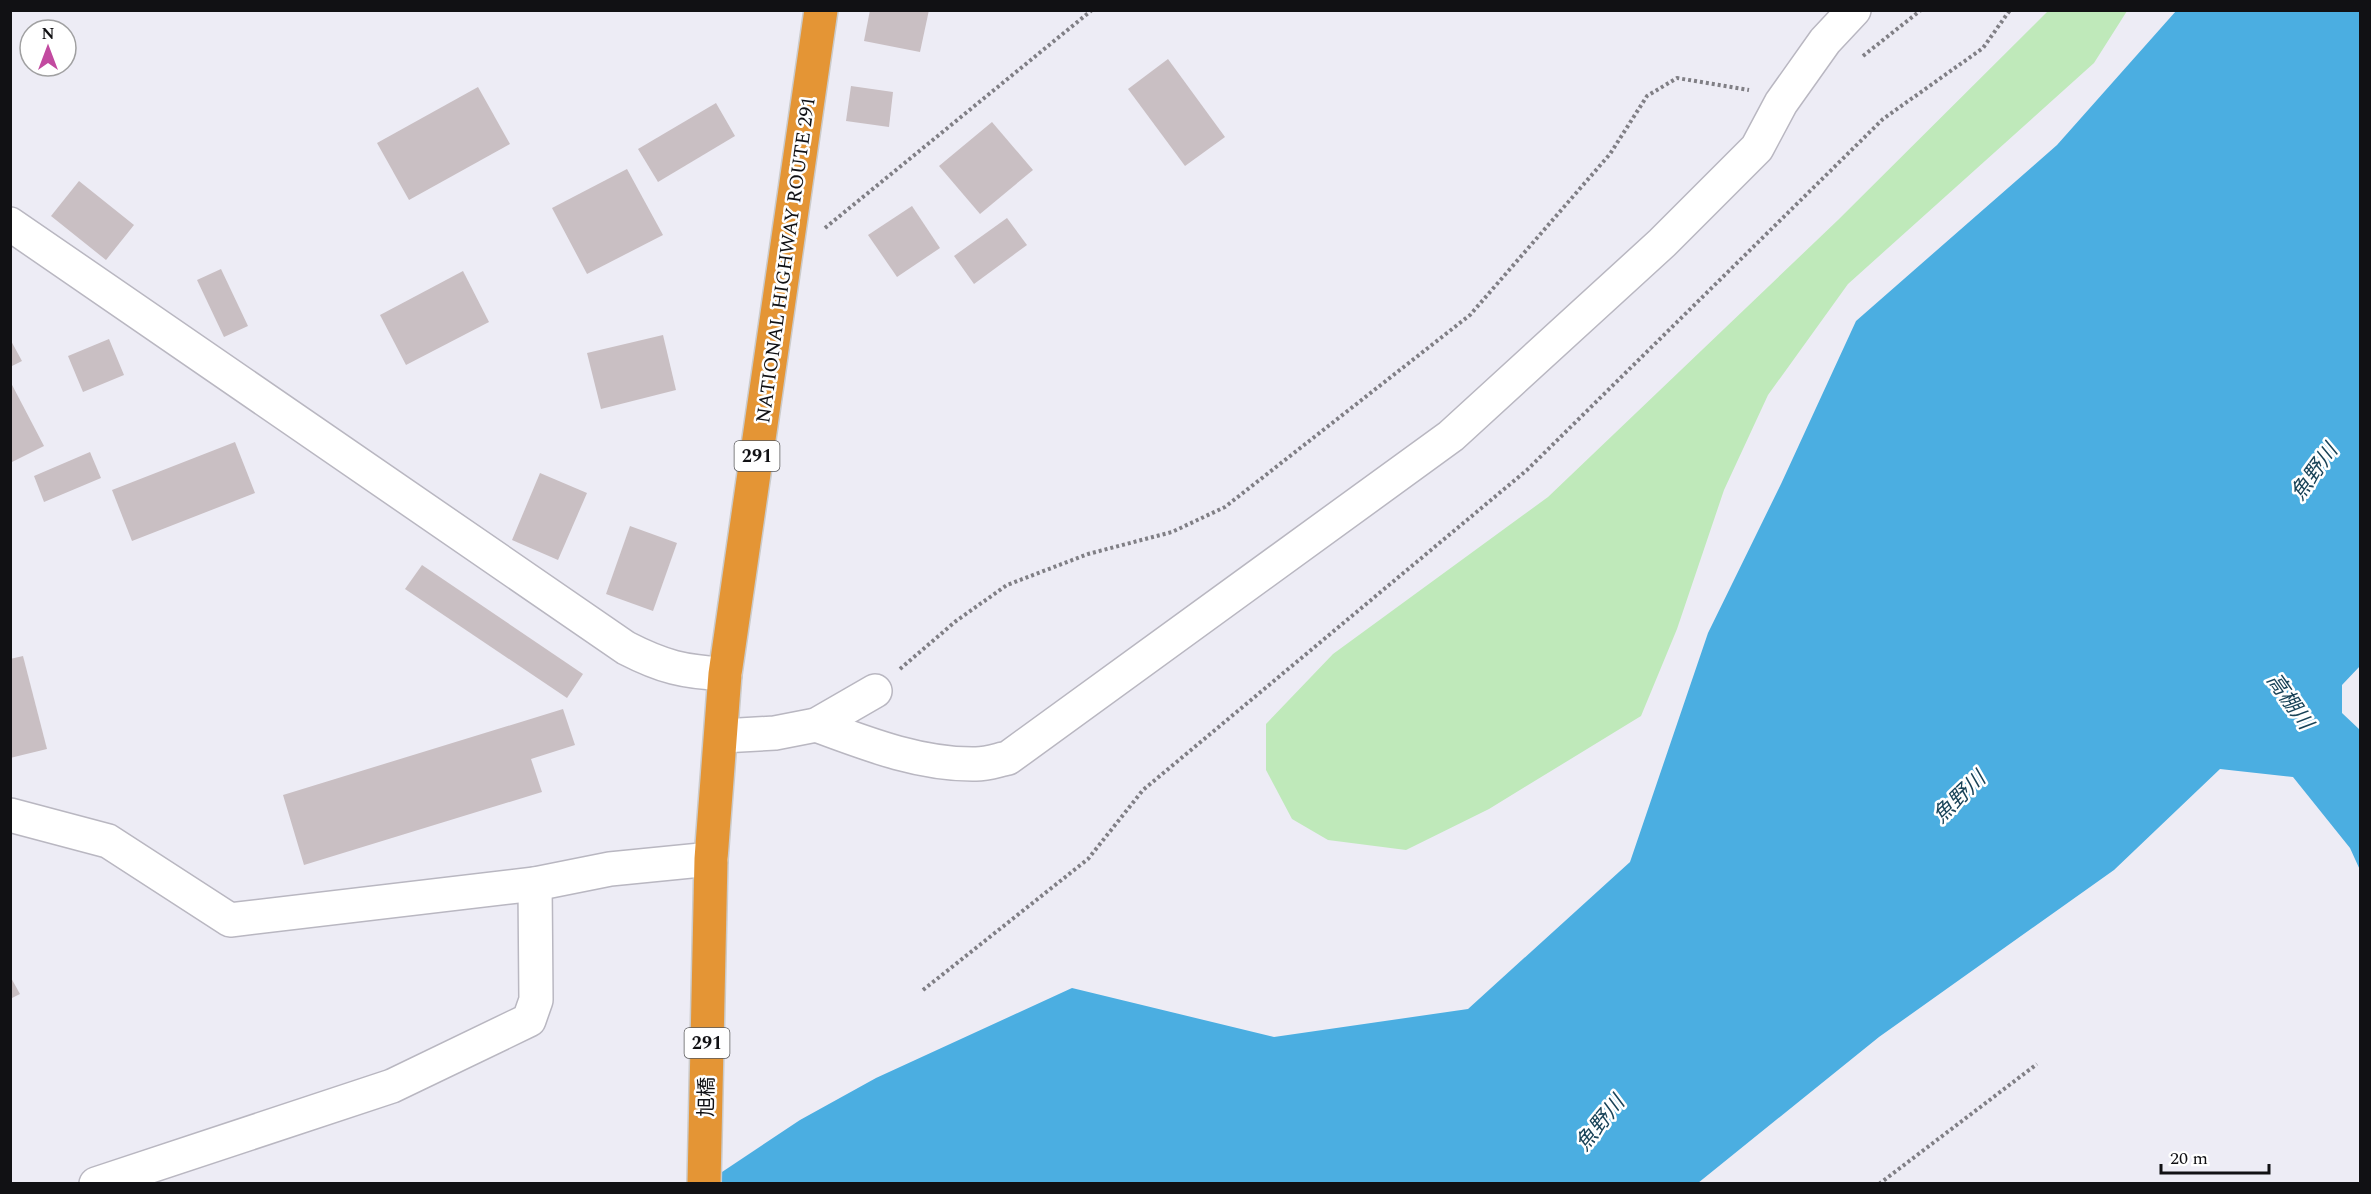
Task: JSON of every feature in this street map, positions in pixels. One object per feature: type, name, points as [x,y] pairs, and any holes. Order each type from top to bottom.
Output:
[{"type":"highway","name":"NATIONAL HIGHWAY ROUTE 291","points":[[710,903],[711,860],[725,674],[821,10]]},
{"type":"highway","name":"旭橋","points":[[704,1184],[710,903]]},
{"type":"street","points":[[816,725],[874,747],[940,761],[978,764],[1008,758],[1451,436],[1662,243],[1757,148],[1781,103],[1825,40],[1854,10]]},
{"type":"street","points":[[10,224],[626,648],[657,664],[690,672],[725,674]]},
{"type":"street","points":[[722,736],[775,733],[816,725],[875,691]]},
{"type":"street","points":[[10,815],[108,841],[230,920],[535,884],[610,869],[711,860]]},
{"type":"street","points":[[96,1184],[392,1086],[530,1020],[536,1000],[535,884]]},
{"type":"path","points":[[789,231],[826,228],[1092,10]]},
{"type":"path","points":[[1857,60],[1921,10]]},
{"type":"path","points":[[923,990],[1088,859],[1143,790],[1527,470],[1883,119],[1983,48],[2010,10]]},
{"type":"path","points":[[875,691],[956,621],[1007,585],[1088,554],[1172,532],[1226,507],[1470,315],[1610,154],[1647,96],[1677,78],[1746,89],[1781,103]]},
{"type":"path","points":[[1880,1184],[2037,1065]]},
{"type":"green space","points":[[2048,11],[2127,11],[2094,63],[1848,284],[1768,395],[1724,490],[1677,629],[1641,716],[1489,809],[1406,850],[1328,840],[1292,819],[1266,770],[1266,724],[1333,654],[1548,497],[1838,220]]},
{"type":"water","points":[[2176,11],[2360,11],[2360,666],[2342,685],[2342,713],[2360,730],[2360,870],[2350,848],[2293,777],[2220,769],[2114,870],[1879,1037],[1698,1183],[704,1184],[800,1120],[876,1078],[1072,988],[1274,1037],[1468,1009],[1630,862],[1708,633],[1781,484],[1856,321],[2057,145]]},
{"type":"building","points":[[870,10],[929,10],[920,52],[864,41]]},
{"type":"building","points":[[1168,59],[1225,137],[1185,166],[1128,89]]},
{"type":"building","points":[[851,86],[893,92],[889,127],[846,121]]},
{"type":"building","points":[[478,87],[510,144],[409,200],[377,143]]},
{"type":"building","points":[[716,103],[735,136],[658,182],[638,149]]},
{"type":"building","points":[[992,122],[1033,170],[980,214],[939,166]]},
{"type":"building","points":[[627,169],[663,235],[587,274],[552,208]]},
{"type":"building","points":[[79,181],[134,225],[106,260],[51,216]]},
{"type":"building","points":[[912,206],[940,248],[897,277],[868,235]]},
{"type":"building","points":[[1007,218],[1027,245],[974,284],[954,256]]},
{"type":"building","points":[[221,269],[248,326],[224,337],[197,280]]},
{"type":"building","points":[[463,271],[489,322],[406,365],[380,315]]},
{"type":"building","points":[[663,335],[676,390],[601,409],[587,353]]},
{"type":"building","points":[[10,339],[22,361],[10,367]]},
{"type":"building","points":[[109,339],[124,375],[83,392],[68,356]]},
{"type":"building","points":[[10,381],[44,446],[10,463]]},
{"type":"building","points":[[235,442],[255,493],[132,541],[112,490]]},
{"type":"building","points":[[90,452],[101,478],[44,502],[34,476]]},
{"type":"building","points":[[540,473],[587,493],[558,560],[512,540]]},
{"type":"building","points":[[630,526],[677,543],[653,611],[606,594]]},
{"type":"building","points":[[422,565],[583,674],[567,698],[405,589]]},
{"type":"building","points":[[23,656],[47,749],[10,758],[10,659]]},
{"type":"building","points":[[563,709],[575,745],[531,759],[542,792],[304,865],[283,795]]},
{"type":"building","points":[[10,976],[20,994],[10,999]]},
{"type":"water label","name":"魚野川","points":[[2314,472]]},
{"type":"water label","name":"高棚川","points":[[2290,701]]},
{"type":"water label","name":"魚野川","points":[[1959,797]]},
{"type":"water label","name":"魚野川","points":[[1600,1123]]}]
